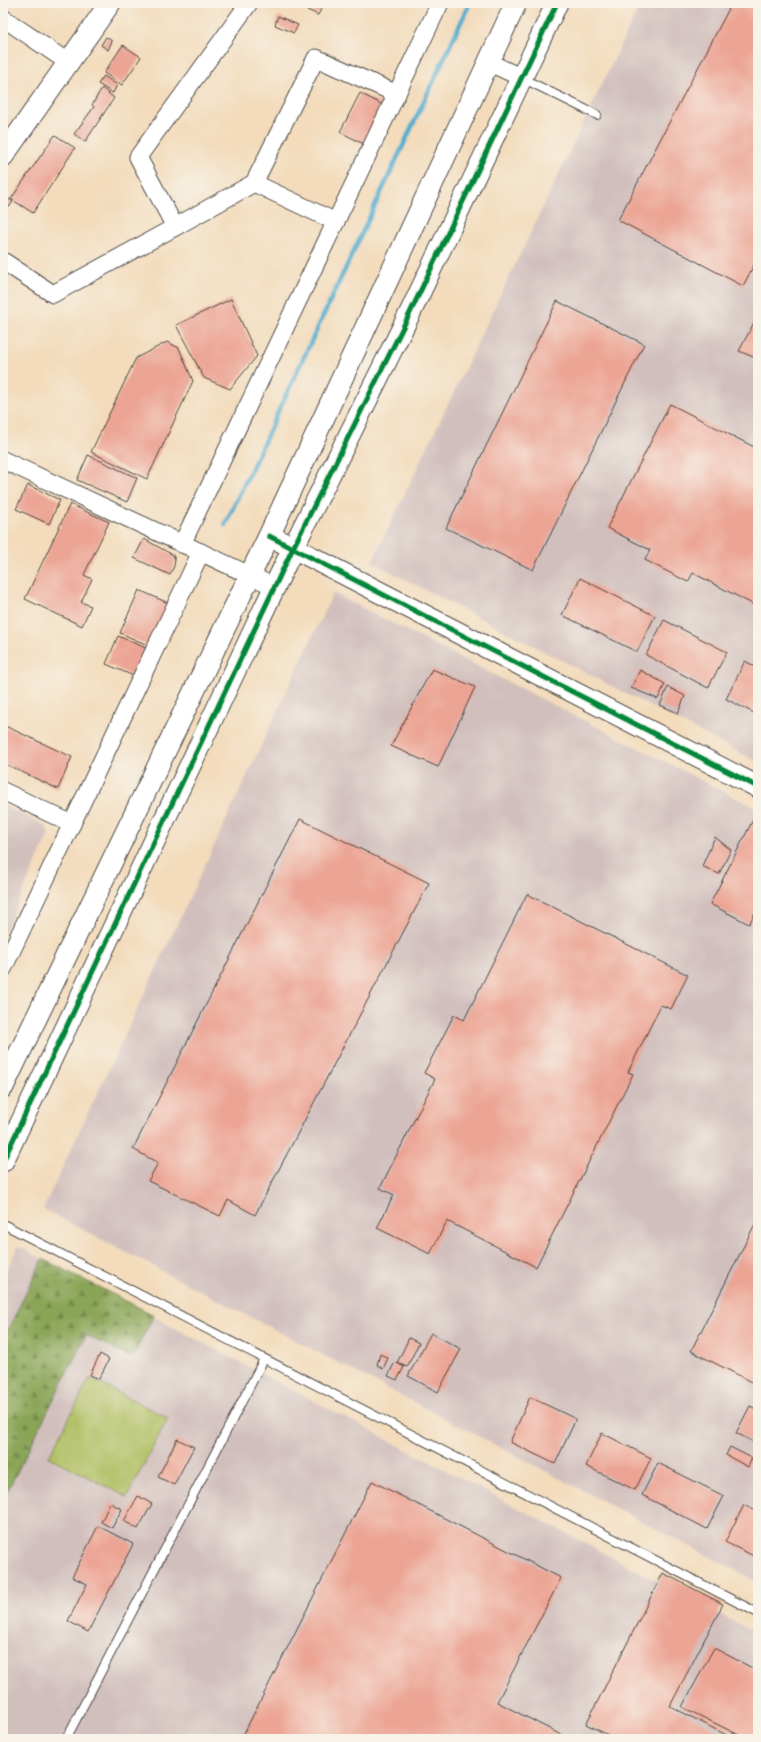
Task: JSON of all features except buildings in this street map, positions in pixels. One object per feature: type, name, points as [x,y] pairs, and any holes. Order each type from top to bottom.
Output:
[{"type":"street","points":[[3,156],[110,3]]},
{"type":"street","points":[[175,227],[138,157],[249,3]]},
{"type":"street","points":[[182,544],[440,3]]},
{"type":"street","points":[[3,1087],[249,574],[269,536],[516,3]]},
{"type":"street","points":[[3,1161],[293,548],[410,313],[557,3]]},
{"type":"street","points":[[3,18],[69,63]]},
{"type":"street","points":[[3,261],[53,294],[254,183],[316,58],[396,94]]},
{"type":"street","points":[[488,62],[522,78]]},
{"type":"street","points":[[254,183],[336,222]]},
{"type":"street","points":[[3,460],[275,587]]},
{"type":"street","points":[[269,536],[758,788]]},
{"type":"street","points":[[3,969],[201,552]]},
{"type":"street","points":[[3,791],[72,824]]},
{"type":"lane","points":[[522,78],[596,115]]},
{"type":"lane","points":[[3,1224],[758,1613]]},
{"type":"lane","points":[[66,1739],[264,1359]]},
{"type":"shaded area","points":[[641,3],[758,3],[758,762],[372,562]]},
{"type":"shaded area","points":[[333,593],[758,809],[758,1582],[43,1209]]},
{"type":"shaded area","points":[[3,805],[46,826],[49,834],[3,936]]},
{"type":"shaded area","points":[[18,1246],[758,1634],[758,1739],[3,1739],[3,1278]]},
{"type":"green space","points":[[43,1259],[154,1315],[132,1358],[86,1335],[3,1500],[3,1339]]},
{"type":"green space","points":[[90,1378],[168,1418],[127,1497],[49,1457]]},
{"type":"waterway","points":[[225,525],[470,3]]},
{"type":"cycle path","points":[[3,1161],[293,548],[410,313],[557,3]]},
{"type":"cycle path","points":[[269,536],[758,787]]}]
